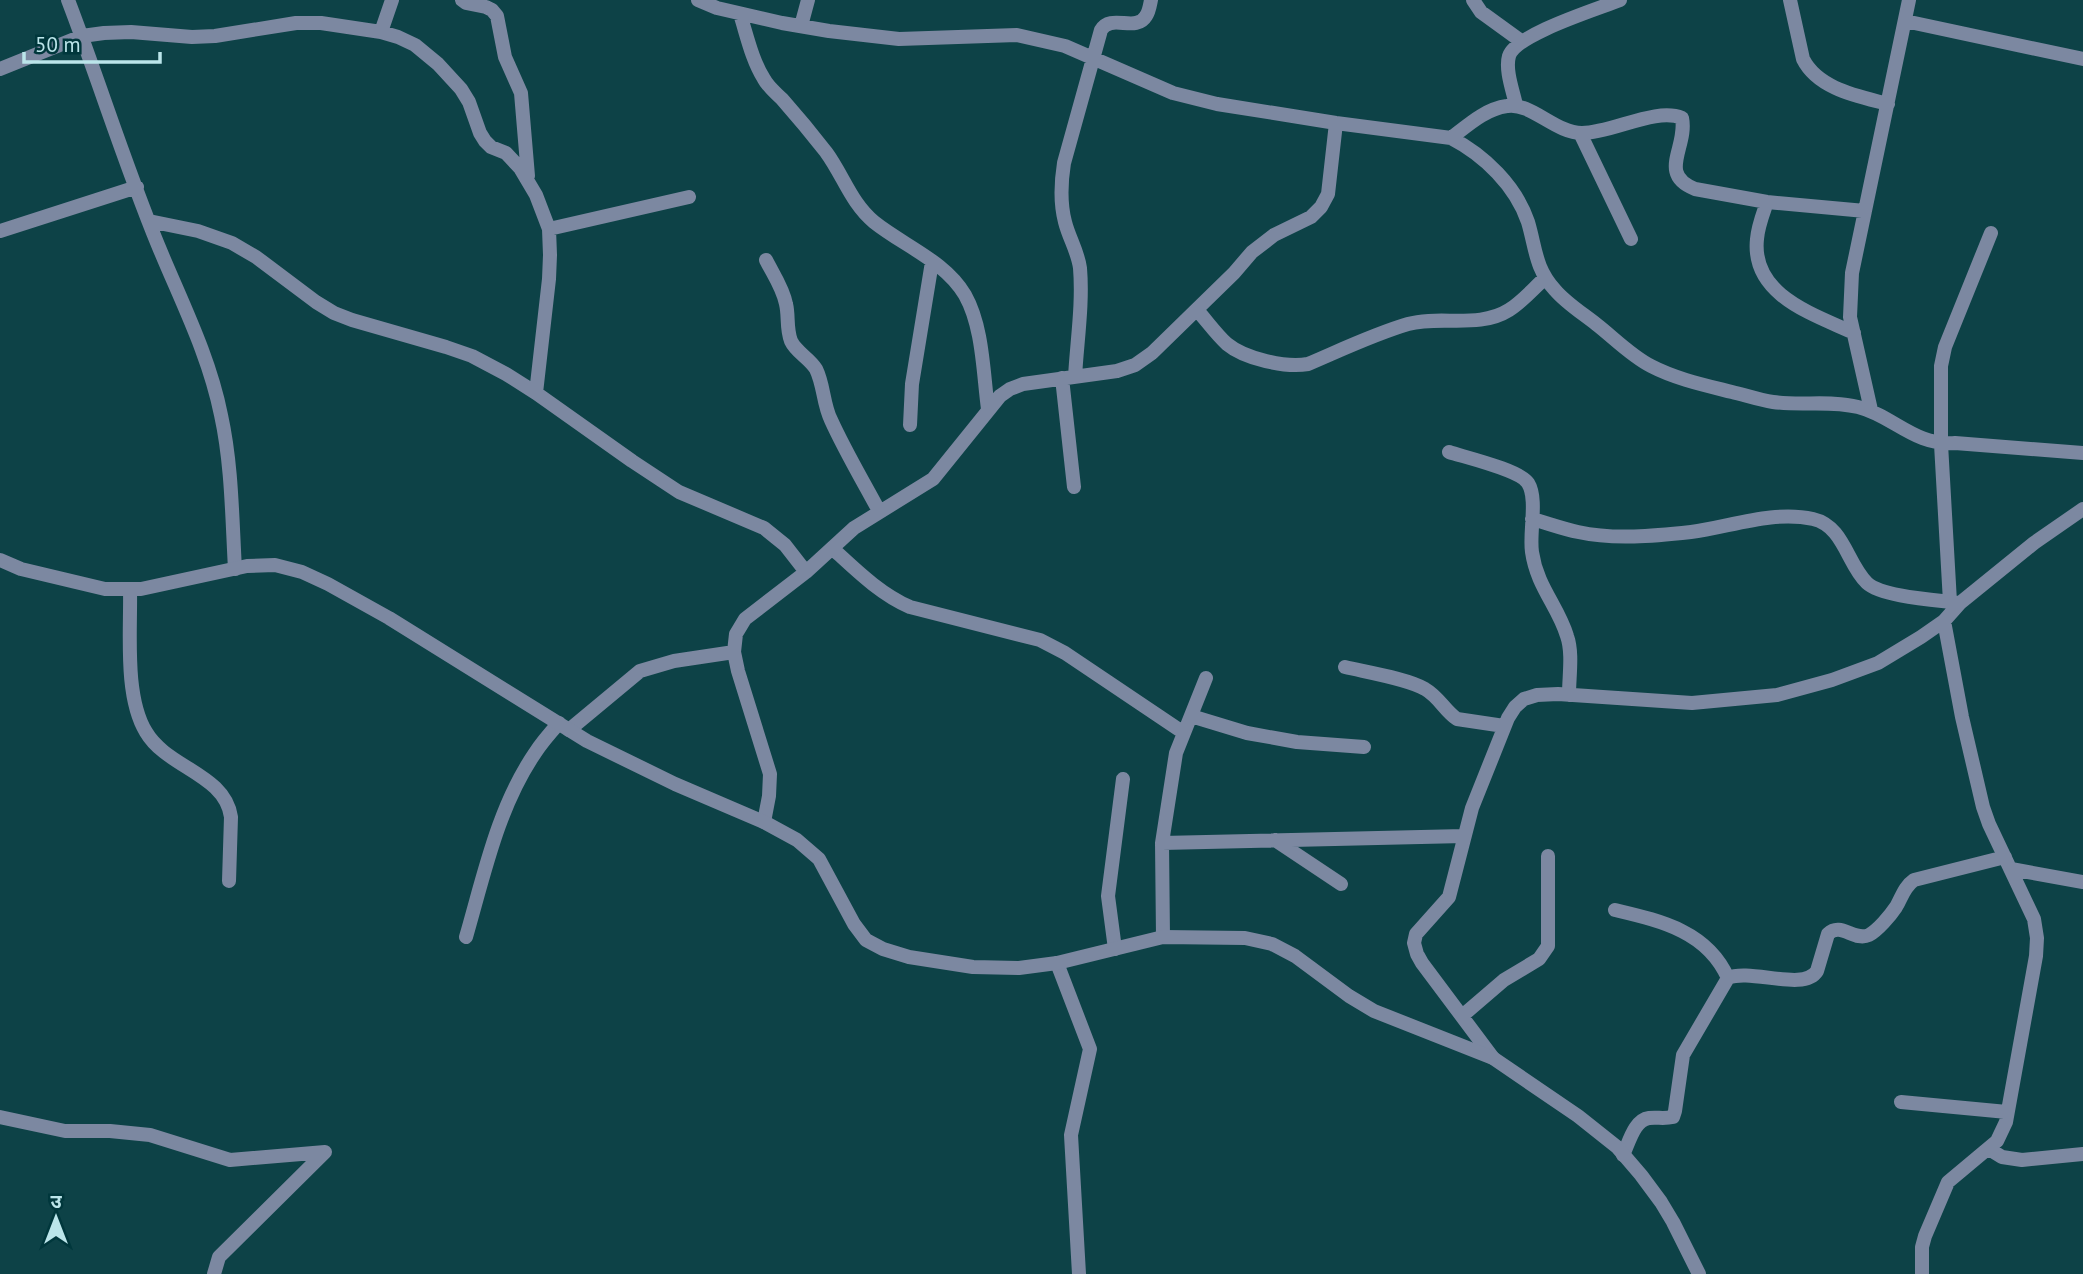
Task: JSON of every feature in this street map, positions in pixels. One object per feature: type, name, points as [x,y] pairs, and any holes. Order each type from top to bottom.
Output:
[{"type":"street","points":[[68,0],[149,221],[213,381],[222,416],[229,472],[235,569]]},
{"type":"street","points":[[381,32],[392,0]]},
{"type":"street","points":[[461,0],[486,7],[497,16],[505,57],[521,93],[528,179]]},
{"type":"street","points":[[698,0],[740,14],[801,26],[899,39],[1017,36],[1065,46],[1173,93],[1217,104],[1451,138],[1465,145],[1507,183],[1528,222],[1538,266],[1556,293],[1649,365],[1686,380],[1771,401],[1792,404],[1843,404],[1871,410],[1924,440],[1941,444],[2083,453]]},
{"type":"street","points":[[801,26],[808,0]]},
{"type":"street","points":[[1074,487],[1068,378],[1080,287],[1080,266],[1076,248],[1065,223],[1061,181],[1104,24],[1142,21],[1146,17],[1151,0]]},
{"type":"street","points":[[1473,0],[1481,12],[1521,41]]},
{"type":"street","points":[[1516,105],[1509,57],[1521,41],[1620,0]]},
{"type":"street","points":[[1790,0],[1806,66],[1837,89],[1888,104]]},
{"type":"street","points":[[1871,410],[1850,317],[1852,273],[1909,0]]},
{"type":"street","points":[[740,14],[765,82],[828,154],[858,205],[873,221],[946,272],[958,284],[972,310],[988,409]]},
{"type":"street","points":[[1905,21],[2083,59]]},
{"type":"street","points":[[0,69],[82,36],[131,32],[215,36],[296,23],[321,23],[381,32],[415,46],[438,64],[461,89],[485,141],[514,159],[528,179],[549,229],[549,279],[536,393]]},
{"type":"street","points":[[1451,138],[1490,110],[1516,105],[1566,130],[1580,133],[1597,132],[1660,115],[1674,114],[1682,118],[1684,128],[1675,164],[1677,176],[1684,185],[1767,202],[1865,211]]},
{"type":"street","points":[[764,822],[770,774],[734,652],[736,634],[745,618],[806,572],[854,528],[933,479],[988,409],[1010,389],[1023,384],[1117,371],[1135,365],[1152,354],[1264,242],[1311,217],[1321,206],[1328,194],[1336,123]]},
{"type":"street","points":[[1580,133],[1631,239]]},
{"type":"street","points":[[0,232],[137,187]]},
{"type":"street","points":[[549,229],[689,198]]},
{"type":"street","points":[[1767,202],[1756,240],[1764,275],[1786,300],[1854,333]]},
{"type":"street","points":[[149,221],[198,231],[232,243],[334,313],[472,356],[506,374],[680,492],[764,528],[776,536],[806,572]]},
{"type":"street","points":[[1955,603],[1941,444],[1941,366],[1945,347],[1991,233]]},
{"type":"street","points":[[766,260],[785,297],[788,331],[793,345],[816,369],[831,420],[879,511]]},
{"type":"street","points":[[911,425],[912,384],[932,262]]},
{"type":"street","points":[[1197,310],[1230,346],[1247,354],[1296,366],[1308,364],[1410,323],[1494,317],[1508,311],[1545,278]]},
{"type":"street","points":[[1448,452],[1518,474],[1528,482],[1531,494],[1531,550],[1535,571],[1567,634],[1569,695]]},
{"type":"street","points":[[1493,1058],[1422,963],[1414,943],[1416,934],[1449,897],[1479,787],[1514,707],[1524,699],[1537,695],[1692,703],[1777,695],[1832,680],[1878,663],[1921,638],[1944,621],[1955,603],[2083,509]]},
{"type":"street","points":[[1532,519],[1580,533],[1637,537],[1692,532],[1759,519],[1810,519],[1829,527],[1866,582],[1878,590],[1955,603]]},
{"type":"street","points":[[832,548],[896,601],[910,607],[1040,640],[1065,653],[1184,733]]},
{"type":"street","points":[[0,561],[68,582],[105,589],[141,589],[247,565],[275,565],[302,572],[389,618],[587,741],[764,822],[797,840],[819,859],[854,924],[866,940],[883,949],[909,957],[972,967],[1019,968],[1057,963],[1163,937],[1245,938],[1272,944],[1295,956],[1374,1011],[1493,1058],[1578,1116],[1617,1147],[1642,1175],[1661,1202],[1699,1274]]},
{"type":"street","points":[[130,589],[134,705],[147,734],[162,751],[214,785],[225,798],[231,817],[229,881]]},
{"type":"street","points":[[1922,1274],[1922,1247],[1948,1182],[1989,1149],[2001,1133],[2034,975],[2037,947],[2034,919],[1983,807],[1944,621]]},
{"type":"street","points":[[466,937],[497,832],[533,755],[564,726],[640,671],[674,661],[734,652]]},
{"type":"street","points":[[1345,667],[1419,686],[1441,702],[1457,719],[1504,726]]},
{"type":"street","points":[[1163,937],[1162,843],[1176,753],[1206,678]]},
{"type":"street","points":[[1191,716],[1247,733],[1297,742],[1364,747]]},
{"type":"street","points":[[1115,949],[1108,897],[1123,779]]},
{"type":"street","points":[[1162,843],[1464,836]]},
{"type":"street","points":[[1275,840],[1341,884]]},
{"type":"street","points":[[1462,1016],[1504,980],[1539,958],[1548,946],[1548,856]]},
{"type":"street","points":[[1623,1154],[1641,1121],[1646,1118],[1673,1117],[1683,1055],[1728,978],[1745,975],[1808,979],[1814,976],[1828,934],[1832,930],[1839,929],[1866,936],[1892,913],[1905,888],[1914,880],[2008,863],[2083,882]]},
{"type":"street","points":[[1615,910],[1664,922],[1687,934],[1718,958],[1728,978]]},
{"type":"street","points":[[1057,963],[1090,1049],[1071,1135],[1079,1274]]},
{"type":"street","points":[[1901,1102],[2007,1112]]},
{"type":"street","points":[[0,1117],[65,1131],[110,1131],[150,1135],[230,1160],[325,1152],[219,1257],[214,1274]]},
{"type":"street","points":[[1989,1149],[2002,1157],[2022,1160],[2083,1154]]}]
